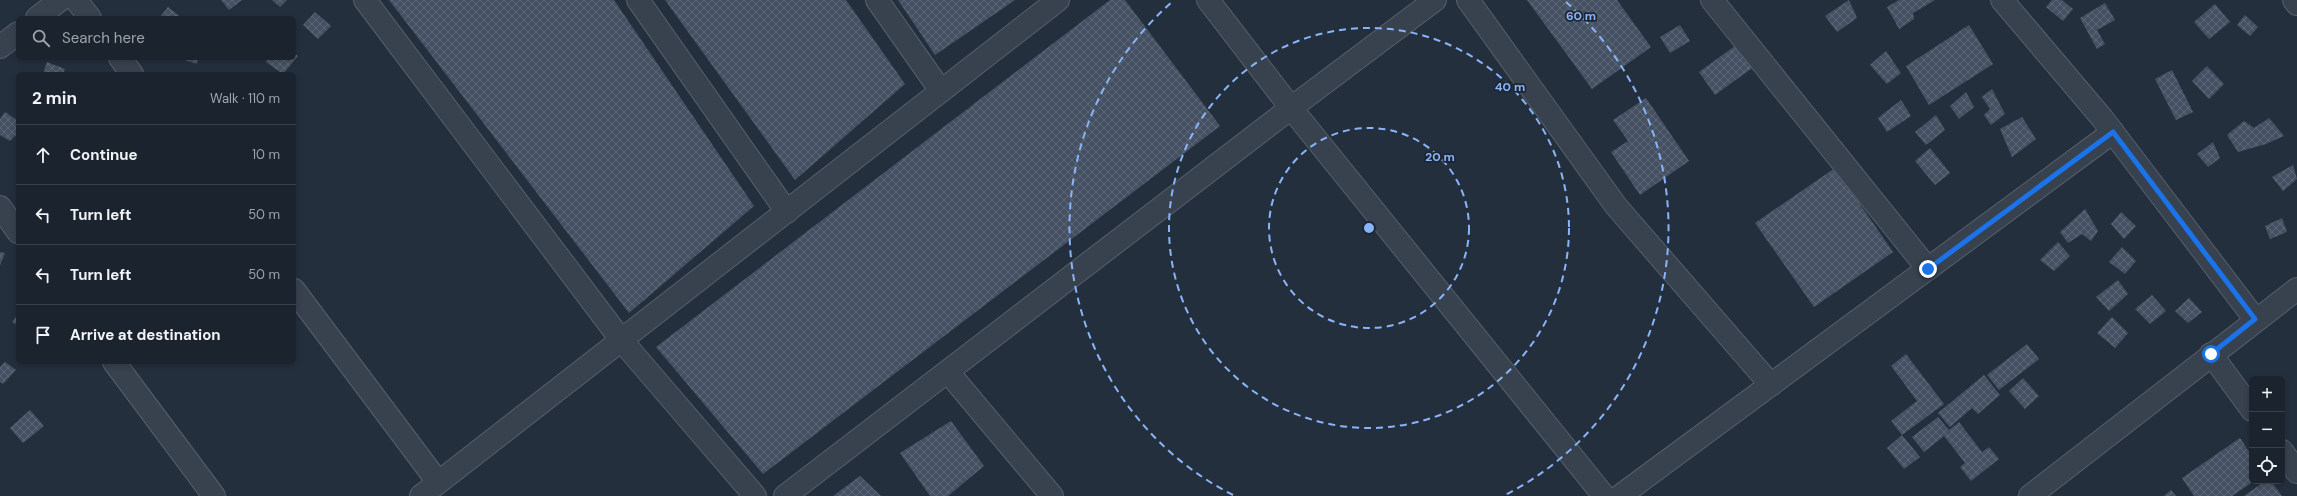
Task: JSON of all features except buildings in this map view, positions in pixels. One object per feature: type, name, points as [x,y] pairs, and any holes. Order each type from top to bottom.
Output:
[{"type":"street","points":[[40,16],[60,0]]},
{"type":"street","points":[[76,0],[88,16]]},
{"type":"street","points":[[365,0],[622,341],[754,496]]},
{"type":"street","points":[[638,0],[787,212]]},
{"type":"street","points":[[877,0],[941,91]]},
{"type":"street","points":[[420,496],[622,341],[1058,0]]},
{"type":"street","points":[[1208,0],[1291,108],[1604,496]]},
{"type":"street","points":[[785,496],[1291,108],[1435,0]]},
{"type":"street","points":[[1468,0],[1616,206],[1771,385]]},
{"type":"street","points":[[1712,0],[1928,269]]},
{"type":"street","points":[[2002,0],[2113,132],[2255,319]]},
{"type":"street","points":[[2294,0],[2297,4]]},
{"type":"street","points":[[0,47],[16,35]]},
{"type":"street","points":[[122,60],[130,72]]},
{"type":"street","points":[[1620,496],[2113,132]]},
{"type":"street","points":[[0,207],[16,229]]},
{"type":"street","points":[[2040,493],[2255,319],[2297,289]]},
{"type":"street","points":[[296,293],[438,482]]},
{"type":"street","points":[[2211,354],[2249,406]]},
{"type":"street","points":[[115,364],[214,496]]},
{"type":"street","points":[[948,372],[1052,496]]},
{"type":"street","points":[[2285,455],[2297,472]]},
{"type":"route","points":[[1928,269],[2113,132],[2255,319],[2211,354]]}]
